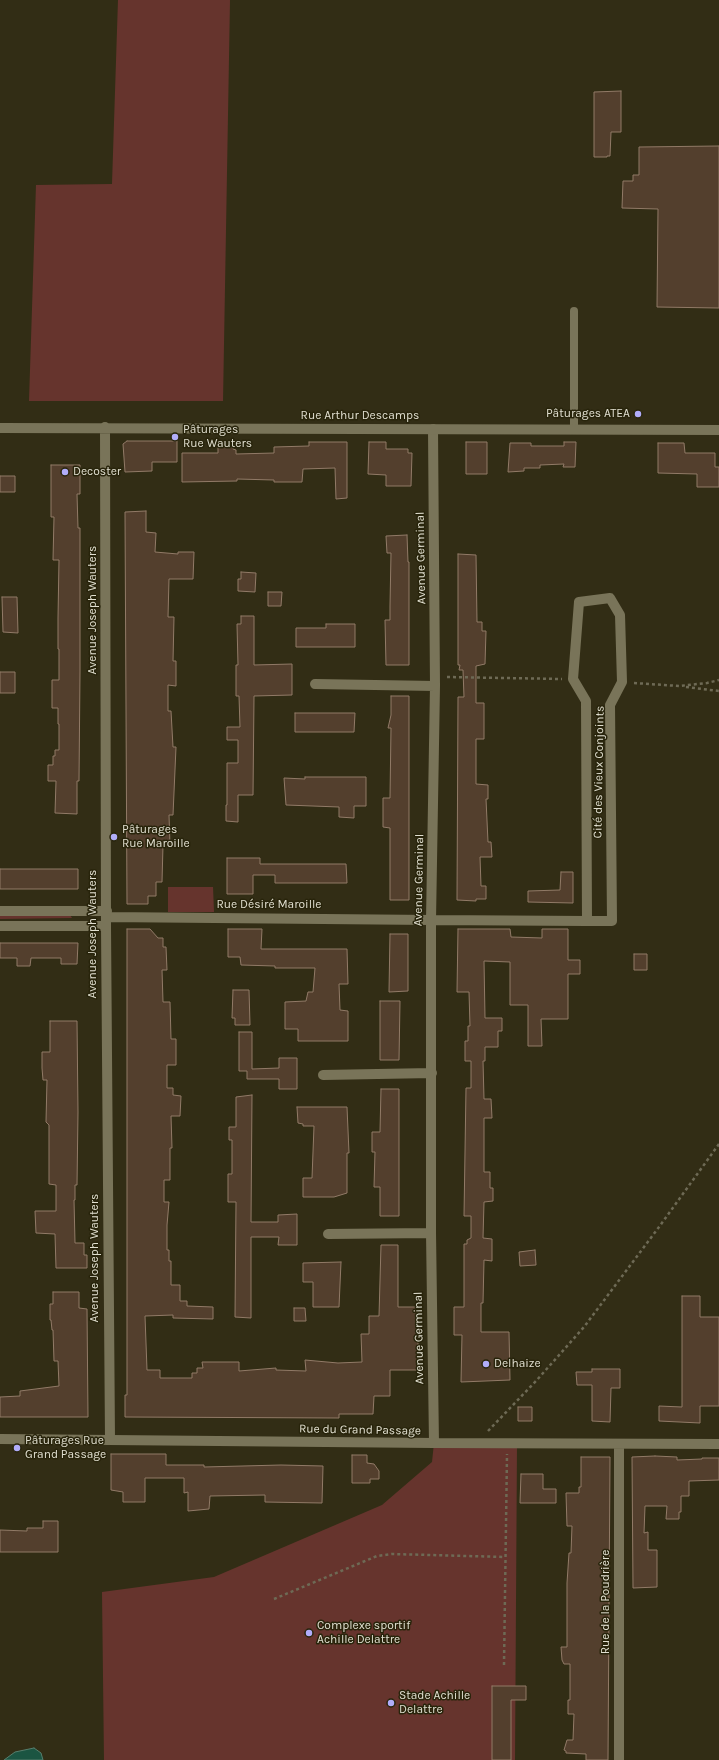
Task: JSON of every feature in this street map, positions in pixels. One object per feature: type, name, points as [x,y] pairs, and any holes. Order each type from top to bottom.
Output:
[{"type":"street","name":"Rue Arthur Descamps","points":[[0,428],[719,430]]},
{"type":"street","name":"Avenue Joseph Wauters","points":[[105,428],[106,918],[110,1440]]},
{"type":"street","name":"Avenue Germinal","points":[[433,429],[435,681],[431,920],[431,1233],[434,1443]]},
{"type":"street","name":"Cité des Vieux Conjoints","points":[[431,920],[587,921],[612,921],[610,706],[622,682],[620,615],[610,598],[578,602],[573,679],[586,701],[587,921]]},
{"type":"street","points":[[315,684],[435,681]]},
{"type":"street","points":[[0,911],[106,918]]},
{"type":"street","points":[[0,926],[106,918]]},
{"type":"street","name":"Rue Désiré Maroille","points":[[106,918],[431,920]]},
{"type":"street","points":[[323,1075],[432,1073]]},
{"type":"street","points":[[328,1234],[431,1233]]},
{"type":"street","name":"Rue du Grand Passage","points":[[0,1440],[719,1444]]},
{"type":"street","name":"Rue de la Poudrière","points":[[619,1444],[619,1760]]},
{"type":"lane","points":[[574,312],[574,430]]},
{"type":"path","points":[[435,681],[573,679]]},
{"type":"path","points":[[679,686],[719,680]]},
{"type":"path","points":[[622,682],[679,686],[719,691]]},
{"type":"path","points":[[476,1443],[536,1381],[584,1327],[719,1144]]},
{"type":"path","points":[[504,1665],[507,1443]]},
{"type":"path","points":[[274,1599],[377,1556],[392,1554],[506,1557]]},
{"type":"shaded area","points":[[118,0],[230,0],[223,401],[29,401],[36,185],[112,184]]},
{"type":"shaded area","points":[[168,887],[213,887],[214,912],[168,912]]},
{"type":"shaded area","points":[[0,915],[70,915],[72,918],[0,919]]},
{"type":"shaded area","name":"Complexe sportif Achille Delattre","points":[[434,1443],[517,1443],[515,1760],[104,1760],[102,1592],[214,1577],[382,1505],[432,1462]]},
{"type":"shaded area","points":[[34,1748],[41,1753],[43,1760],[4,1760],[15,1752]]},
{"type":"building","points":[[621,91],[621,132],[611,132],[610,156],[594,157],[594,92]]},
{"type":"building","points":[[719,146],[719,308],[657,307],[658,209],[622,208],[623,181],[633,181],[633,175],[639,175],[639,147]]},
{"type":"building","points":[[127,441],[177,441],[177,462],[152,462],[152,471],[125,472],[123,444]]},
{"type":"building","points":[[309,442],[347,442],[347,498],[336,499],[335,468],[303,469],[302,482],[274,482],[274,480],[237,479],[237,481],[182,482],[182,453],[218,453],[218,447],[233,447],[233,449],[236,450],[236,454],[274,453],[274,447],[309,446]]},
{"type":"building","points":[[369,442],[386,442],[386,449],[408,449],[408,453],[412,453],[411,486],[386,486],[386,475],[368,474]]},
{"type":"building","points":[[466,442],[487,442],[487,474],[466,474]]},
{"type":"building","points":[[564,442],[576,442],[575,467],[563,467],[564,464],[540,465],[540,468],[524,468],[524,471],[508,472],[510,443],[531,443],[531,446],[564,446]]},
{"type":"building","points":[[658,443],[684,443],[685,453],[715,453],[715,467],[719,467],[719,487],[697,487],[697,474],[658,473]]},
{"type":"building","points":[[51,465],[80,465],[80,494],[77,494],[78,528],[80,528],[80,671],[79,781],[77,781],[77,814],[55,813],[56,781],[48,781],[48,765],[53,765],[55,750],[59,750],[58,708],[52,708],[52,680],[59,680],[59,560],[53,560],[54,517],[51,517]]},
{"type":"building","points":[[0,476],[15,476],[15,492],[0,492]]},
{"type":"building","points":[[146,511],[146,532],[156,533],[155,552],[178,554],[178,552],[194,552],[193,579],[169,579],[168,617],[174,617],[173,661],[176,661],[176,686],[168,685],[168,711],[171,711],[173,747],[176,747],[173,815],[169,815],[170,846],[163,845],[162,882],[156,882],[156,896],[148,896],[148,904],[127,904],[125,512]]},
{"type":"building","points":[[407,535],[409,562],[409,665],[386,665],[385,620],[390,620],[391,553],[387,553],[386,536]]},
{"type":"building","points":[[458,554],[476,555],[477,622],[482,622],[482,631],[486,631],[485,664],[476,666],[476,703],[484,703],[484,739],[476,739],[476,784],[488,785],[488,799],[486,799],[488,842],[491,842],[492,857],[480,857],[481,886],[486,886],[486,899],[476,899],[476,901],[457,900],[458,697],[464,697],[463,670],[459,670],[460,665],[458,665]]},
{"type":"building","points":[[241,572],[256,573],[255,592],[238,591],[238,579],[241,579]]},
{"type":"building","points":[[268,592],[282,592],[281,606],[268,606]]},
{"type":"building","points":[[2,597],[17,597],[18,633],[3,632]]},
{"type":"building","points":[[241,616],[254,616],[254,665],[292,664],[292,695],[254,696],[253,795],[238,795],[238,822],[226,821],[227,763],[238,763],[238,740],[227,740],[227,727],[240,727],[239,696],[236,696],[236,665],[238,665],[237,624],[241,624]]},
{"type":"building","points":[[326,624],[355,624],[355,647],[296,647],[296,628],[326,628]]},
{"type":"building","points":[[0,672],[15,672],[15,693],[0,693]]},
{"type":"building","points":[[391,696],[409,696],[409,900],[390,900],[390,828],[383,827],[383,798],[390,798],[391,728],[388,728],[391,715]]},
{"type":"building","points":[[295,713],[355,713],[354,732],[295,732]]},
{"type":"building","points":[[305,777],[366,777],[366,806],[354,806],[354,818],[339,817],[339,807],[286,805],[284,778],[305,779]]},
{"type":"building","points":[[227,858],[260,858],[260,864],[346,864],[347,883],[275,883],[275,875],[253,875],[253,894],[227,894]]},
{"type":"building","points":[[0,869],[78,869],[78,889],[0,889]]},
{"type":"building","points":[[561,872],[573,872],[573,903],[528,902],[528,891],[560,890]]},
{"type":"building","points":[[127,929],[150,929],[158,938],[163,938],[163,947],[166,947],[167,970],[162,970],[163,1002],[170,1002],[171,1039],[176,1039],[176,1065],[167,1065],[167,1088],[173,1088],[173,1095],[181,1096],[180,1116],[171,1116],[172,1148],[170,1148],[170,1180],[164,1180],[164,1202],[169,1202],[167,1250],[169,1250],[169,1261],[171,1261],[171,1285],[180,1285],[180,1301],[187,1301],[187,1306],[213,1307],[213,1319],[173,1318],[173,1315],[145,1316],[147,1370],[160,1370],[160,1378],[192,1378],[192,1373],[197,1373],[197,1368],[203,1368],[202,1362],[239,1362],[239,1371],[276,1368],[276,1370],[306,1371],[305,1360],[338,1363],[362,1362],[361,1334],[369,1334],[369,1316],[379,1316],[381,1245],[398,1245],[398,1307],[418,1307],[418,1370],[390,1370],[390,1396],[374,1396],[373,1414],[339,1414],[339,1418],[125,1417],[125,1395],[127,1395]]},
{"type":"building","points":[[228,929],[262,929],[261,949],[347,949],[348,984],[339,984],[340,1010],[348,1011],[348,1041],[298,1041],[298,1029],[285,1029],[285,1002],[306,1001],[308,992],[313,992],[315,968],[275,968],[275,966],[241,965],[240,957],[228,957]]},
{"type":"building","points":[[458,929],[510,929],[511,937],[542,938],[542,929],[568,929],[568,960],[580,960],[580,974],[568,974],[568,1019],[541,1019],[542,1046],[528,1046],[528,1005],[510,1005],[510,962],[484,961],[485,1018],[502,1018],[502,1031],[498,1031],[498,1047],[485,1047],[485,1061],[483,1061],[484,1099],[491,1099],[492,1118],[484,1118],[484,1172],[490,1172],[490,1188],[493,1188],[493,1201],[484,1202],[483,1238],[492,1239],[492,1261],[484,1260],[483,1303],[481,1303],[481,1332],[509,1332],[510,1380],[461,1382],[462,1335],[454,1335],[454,1307],[464,1307],[464,1244],[467,1244],[467,1240],[471,1238],[471,1216],[464,1216],[466,1088],[471,1088],[471,1061],[465,1061],[465,1041],[468,1041],[468,1026],[470,1026],[469,992],[457,992]]},
{"type":"building","points":[[390,934],[408,934],[408,991],[389,992]]},
{"type":"building","points":[[0,943],[78,943],[77,964],[61,964],[61,958],[31,958],[30,966],[17,966],[17,958],[0,958]]},
{"type":"building","points":[[634,954],[647,954],[647,970],[634,970]]},
{"type":"building","points":[[233,990],[249,990],[250,1025],[235,1025],[235,1018],[232,1018]]},
{"type":"building","points":[[380,1001],[400,1001],[399,1060],[380,1060]]},
{"type":"building","points":[[50,1021],[77,1021],[78,1112],[77,1185],[75,1185],[74,1200],[75,1243],[84,1243],[84,1255],[87,1255],[87,1268],[56,1268],[55,1234],[36,1233],[35,1211],[56,1211],[56,1185],[49,1184],[49,1125],[46,1122],[47,1080],[43,1080],[42,1068],[42,1052],[50,1052]]},
{"type":"building","points":[[239,1032],[252,1032],[252,1069],[279,1068],[279,1058],[297,1058],[297,1089],[279,1089],[279,1079],[247,1079],[247,1071],[239,1071]]},
{"type":"building","points":[[381,1089],[399,1089],[399,1216],[380,1216],[380,1187],[374,1187],[375,1152],[372,1152],[372,1132],[380,1132]]},
{"type":"building","points":[[252,1095],[251,1222],[278,1222],[278,1215],[297,1214],[297,1245],[278,1245],[279,1237],[251,1237],[251,1318],[235,1317],[236,1202],[228,1202],[228,1174],[232,1174],[232,1140],[229,1140],[229,1127],[236,1127],[236,1097]]},
{"type":"building","points":[[297,1107],[347,1107],[349,1153],[347,1153],[347,1193],[334,1197],[303,1197],[303,1178],[312,1178],[314,1126],[303,1126],[303,1124],[298,1123]]},
{"type":"building","points":[[535,1250],[536,1265],[520,1266],[519,1252]]},
{"type":"building","points":[[341,1262],[339,1307],[313,1307],[313,1282],[303,1282],[303,1263]]},
{"type":"building","points":[[53,1292],[79,1292],[79,1308],[87,1309],[88,1417],[0,1417],[0,1397],[20,1396],[20,1391],[59,1386],[58,1361],[54,1361],[53,1330],[50,1320],[50,1304],[53,1304]]},
{"type":"building","points":[[682,1296],[700,1296],[700,1317],[719,1317],[719,1406],[700,1406],[700,1423],[659,1421],[659,1406],[682,1407]]},
{"type":"building","points":[[294,1308],[305,1308],[306,1321],[294,1321]]},
{"type":"building","points":[[592,1369],[620,1369],[620,1388],[611,1388],[610,1422],[592,1421],[592,1385],[577,1385],[576,1372],[592,1372]]},
{"type":"building","points":[[518,1407],[532,1407],[532,1421],[518,1421]]},
{"type":"building","points":[[111,1454],[166,1454],[166,1465],[204,1465],[204,1467],[281,1465],[323,1466],[322,1503],[265,1502],[265,1495],[210,1496],[209,1509],[188,1511],[188,1492],[184,1493],[184,1478],[145,1478],[145,1502],[123,1502],[123,1492],[111,1490]]},
{"type":"building","points":[[352,1455],[367,1455],[367,1463],[374,1464],[379,1471],[379,1479],[370,1479],[370,1483],[352,1483]]},
{"type":"building","points":[[581,1457],[610,1457],[608,1760],[586,1760],[586,1754],[566,1753],[564,1750],[567,1740],[573,1740],[574,1714],[568,1714],[568,1700],[570,1700],[570,1664],[564,1664],[562,1660],[561,1647],[567,1647],[567,1583],[569,1553],[571,1553],[572,1526],[567,1526],[566,1493],[579,1493],[579,1487],[581,1487]]},
{"type":"building","points":[[632,1457],[677,1457],[677,1460],[719,1458],[719,1480],[689,1481],[689,1496],[681,1496],[681,1512],[679,1512],[679,1519],[666,1519],[667,1506],[645,1506],[644,1533],[648,1532],[648,1550],[657,1550],[657,1587],[633,1588]]},
{"type":"building","points":[[521,1474],[543,1474],[543,1489],[556,1489],[556,1503],[520,1503]]},
{"type":"building","points":[[43,1521],[58,1521],[58,1552],[0,1552],[0,1530],[27,1531],[27,1528],[43,1528]]},
{"type":"building","points":[[492,1686],[526,1686],[526,1700],[511,1700],[511,1760],[492,1760]]},
{"type":"place","name":"Pâturages ATEA","points":[[638,414]]},
{"type":"place","name":"Pâturages Rue Wauters","points":[[175,437]]},
{"type":"place","name":"Decoster","points":[[65,472]]},
{"type":"place","name":"Pâturages Rue Maroille","points":[[114,837]]},
{"type":"place","name":"Delhaize","points":[[486,1364]]},
{"type":"place","name":"Pâturages Rue Grand Passage","points":[[17,1448]]},
{"type":"place","name":"Complexe sportif Achille Delattre","points":[[309,1633]]},
{"type":"place","name":"Stade Achille Delattre","points":[[391,1703]]}]
